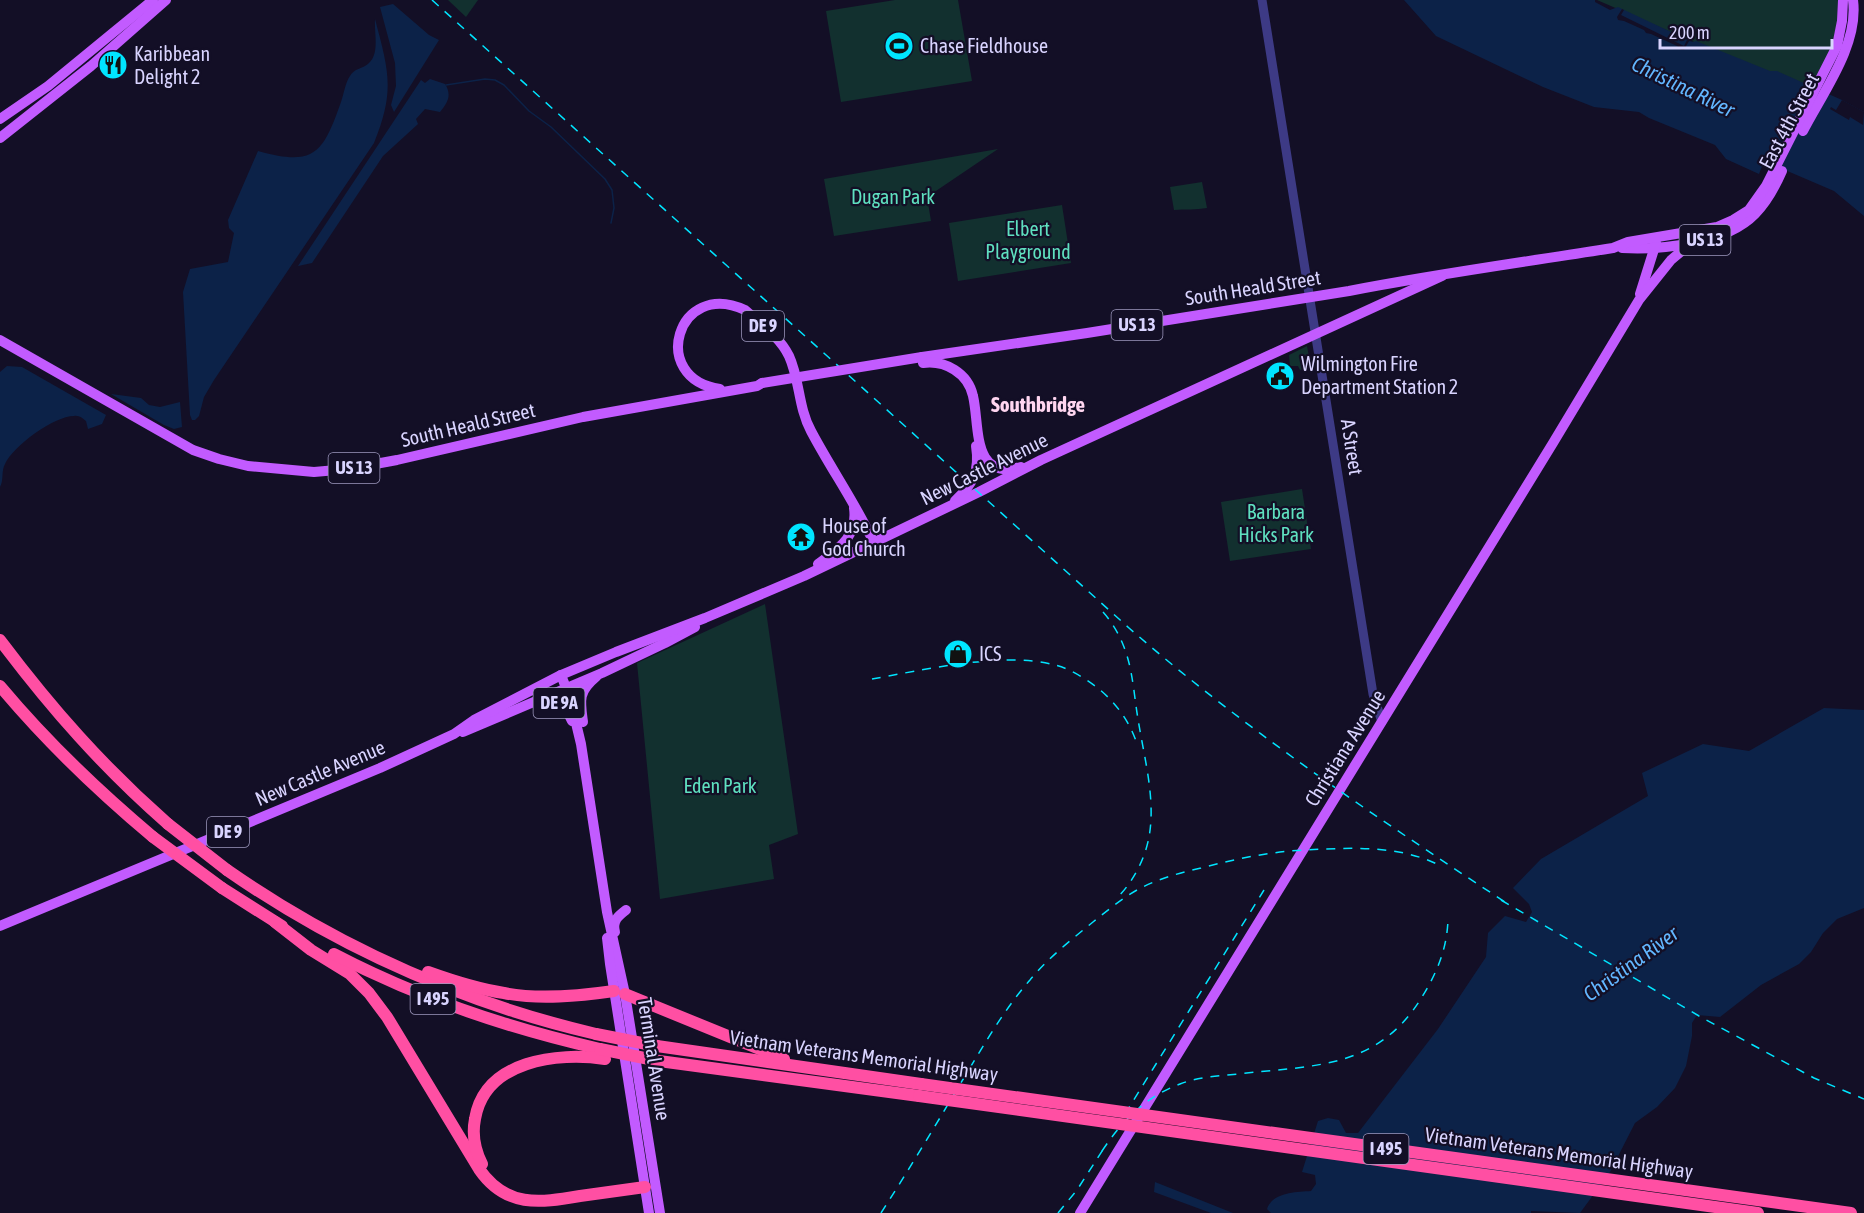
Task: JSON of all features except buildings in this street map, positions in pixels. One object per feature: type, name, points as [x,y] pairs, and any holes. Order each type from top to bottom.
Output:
[{"type":"highway","name":"Vietnam Veterans Memorial Highway","points":[[0,640],[86,747],[168,824],[227,870],[334,936],[458,992],[529,1016],[596,1034],[657,1046],[835,1071],[920,1090],[1758,1213]]},
{"type":"highway","name":"Vietnam Veterans Memorial Highway","points":[[0,686],[104,796],[153,837],[222,888],[276,922],[349,962],[428,997],[490,1020],[602,1054],[661,1064],[920,1090],[1851,1213]]},
{"type":"highway","points":[[276,922],[312,950],[345,970],[369,993],[387,1017],[479,1169],[498,1189],[518,1199],[542,1202],[648,1183]]},
{"type":"highway","points":[[334,936],[429,973],[506,994],[539,996],[620,993],[781,1058],[835,1071]]},
{"type":"highway","points":[[602,1054],[545,1059],[526,1064],[502,1076],[489,1089],[477,1111],[474,1136],[478,1154],[486,1170],[498,1183],[509,1190],[525,1195],[549,1196],[648,1183]]},
{"type":"main road","points":[[0,119],[48,86],[153,0]]},
{"type":"main road","points":[[0,138],[101,58],[166,0]]},
{"type":"main road","name":"East 4th Street","points":[[1820,82],[1840,35],[1843,0]]},
{"type":"main road","name":"East 4th Street","points":[[1748,215],[1771,193],[1840,62],[1851,37],[1854,21],[1853,0]]},
{"type":"main road","name":"South Heald Street","points":[[0,340],[193,450],[248,466],[314,472],[348,469],[583,417],[732,390],[1309,297],[1418,277],[1442,276],[1613,248],[1708,239],[1730,231],[1748,215],[1766,186],[1820,82]]},
{"type":"main road","name":"South Heald Street","points":[[1658,244],[1717,227],[1748,215]]},
{"type":"main road","points":[[1649,289],[1677,254],[1708,239]]},
{"type":"main road","name":"Christiana Avenue","points":[[1639,300],[1658,244]]},
{"type":"main road","name":"Christiana Avenue","points":[[1080,1213],[1590,384],[1639,300],[1649,289],[1658,244]]},
{"type":"main road","points":[[1613,248],[1635,252],[1642,257],[1646,264],[1646,277]]},
{"type":"main road","name":"New Castle Avenue","points":[[0,926],[320,794],[454,734],[474,720],[561,675],[804,576],[1041,460],[1442,276]]},
{"type":"main road","points":[[1366,310],[1381,297],[1376,288],[1367,287]]},
{"type":"main road","name":"DE 9","points":[[732,390],[705,387],[699,384],[688,375],[680,359],[678,342],[683,324],[695,312],[710,304],[729,304],[745,310],[784,347],[792,363],[800,406],[810,429],[850,496],[855,519],[850,536],[838,550],[804,576]]},
{"type":"main road","name":"South Heald Street","points":[[923,360],[942,363],[954,369],[968,384],[974,397],[975,421]]},
{"type":"main road","points":[[950,505],[970,485],[977,469],[975,421]]},
{"type":"main road","name":"US 13","points":[[975,421],[981,450],[992,465],[1008,469],[1041,460]]},
{"type":"main road","points":[[850,496],[874,543]]},
{"type":"main road","name":"New Castle Avenue","points":[[454,734],[472,730],[665,643],[693,628],[705,618]]},
{"type":"main road","points":[[582,755],[585,739],[580,700],[584,688],[602,672]]},
{"type":"main road","name":"Terminal Avenue","points":[[561,675],[573,710],[607,912],[620,965],[620,993],[648,1183],[650,1213]]},
{"type":"main road","name":"DE 9A","points":[[509,712],[546,700],[557,702],[567,710],[582,755]]},
{"type":"main road","points":[[620,965],[614,927],[618,916],[626,910]]},
{"type":"main road","name":"Terminal Avenue","points":[[607,912],[610,964],[620,993]]},
{"type":"main road","name":"Terminal Avenue","points":[[648,1183],[660,1213]]},
{"type":"street","name":"A Street","points":[[1262,0],[1373,693],[1382,722]]},
{"type":"green space","points":[[448,0],[478,0],[466,17]]},
{"type":"green space","name":"Chase Fieldhouse","points":[[895,0],[958,0],[972,81],[841,102],[826,11]]},
{"type":"green space","points":[[1597,0],[1838,0],[1837,23],[1830,54],[1812,88],[1789,77],[1768,74]]},
{"type":"green space","name":"Dugan Park","points":[[998,149],[927,197],[931,221],[834,236],[824,179]]},
{"type":"green space","points":[[1202,182],[1207,208],[1174,210],[1170,187]]},
{"type":"green space","name":"Elbert Playground","points":[[1062,205],[1071,263],[958,281],[949,223]]},
{"type":"green space","points":[[1307,346],[1311,368],[1300,370],[1298,366],[1290,366],[1289,355]]},
{"type":"green space","name":"Barbara Hicks Park","points":[[1302,489],[1311,549],[1230,561],[1221,502]]},
{"type":"green space","name":"Eden Park","points":[[765,604],[798,834],[769,845],[774,879],[660,899],[637,663]]},
{"type":"water","name":"Christina River","points":[[1404,0],[1595,0],[1610,10],[1618,7],[1693,42],[1696,41],[1770,71],[1777,71],[1842,100],[1864,112],[1864,216],[1834,191],[1764,161],[1759,174],[1726,159],[1715,145],[1639,112],[1594,107],[1543,87],[1436,36]]},
{"type":"water","points":[[393,4],[429,35],[439,40],[394,112],[391,105],[396,86],[395,63],[380,7]]},
{"type":"water","points":[[375,19],[384,53],[388,81],[385,109],[374,143],[214,380],[204,397],[199,416],[192,420],[183,292],[190,269],[228,262],[234,233],[229,228],[228,220],[258,151],[277,156],[305,156],[314,152],[322,144],[335,119],[348,79],[353,72],[365,66],[373,57],[376,45]]},
{"type":"water","points":[[430,79],[445,84],[447,88],[448,98],[443,108],[440,112],[425,109],[416,119],[418,124],[383,156],[312,263],[298,266],[421,80],[425,83]]},
{"type":"water","points":[[7,366],[22,367],[106,415],[102,424],[88,429],[86,421],[76,416],[66,417],[45,426],[9,457],[4,467],[0,487],[0,372]]},
{"type":"water","points":[[111,394],[141,398],[149,405],[160,407],[180,402],[182,427],[174,429],[164,425]]},
{"type":"water","name":"Christina River","points":[[1824,708],[1864,710],[1864,908],[1837,919],[1799,964],[1761,985],[1720,1017],[1697,1015],[1692,1023],[1686,1066],[1675,1088],[1657,1107],[1635,1123],[1610,1172],[1580,1213],[1531,1211],[1531,1213],[1271,1213],[1267,1209],[1274,1199],[1292,1193],[1311,1191],[1316,1184],[1315,1175],[1302,1172],[1318,1121],[1328,1118],[1339,1120],[1346,1133],[1358,1133],[1438,1029],[1486,957],[1488,933],[1505,916],[1526,922],[1532,912],[1529,904],[1513,888],[1541,859],[1648,796],[1642,773],[1703,744],[1749,751]]},
{"type":"water","points":[[1155,1182],[1233,1213],[1211,1213],[1154,1192]]},
{"type":"pier","points":[[1622,9],[1624,10],[1621,15],[1684,46],[1687,40],[1689,41],[1684,50],[1618,20],[1617,17]]},
{"type":"pier","points":[[1842,100],[1864,112],[1863,125],[1830,109],[1831,107],[1836,110]]},
{"type":"waterway","points":[[446,85],[485,79],[495,80],[504,85],[529,111],[551,127],[605,179],[612,190],[614,208],[611,223]]},
{"type":"railway","points":[[432,0],[1174,666],[1266,738],[1410,839],[1508,904]]},
{"type":"railway","points":[[1103,612],[1120,637],[1129,665],[1151,808],[1151,823],[1145,854],[1133,877],[1117,898]]},
{"type":"railway","points":[[872,679],[988,661],[1034,661],[1055,665],[1078,675],[1105,694],[1126,719],[1136,741]]},
{"type":"railway","points":[[881,1213],[992,1032],[1020,992],[1060,950],[1109,909],[1131,894],[1152,883],[1185,872],[1239,859],[1291,851],[1374,849],[1408,854],[1441,866]]},
{"type":"railway","points":[[1125,1114],[1264,890]]},
{"type":"railway","points":[[1501,900],[1699,1016],[1814,1078],[1864,1099]]},
{"type":"railway","points":[[1102,1151],[1135,1111],[1167,1089],[1208,1077],[1318,1065],[1342,1060],[1385,1039],[1404,1021],[1433,978],[1444,948],[1448,916]]},
{"type":"railway","points":[[1058,1213],[1077,1190],[1106,1145]]},
{"type":"place","name":"Chase Fieldhouse","points":[[899,46]]},
{"type":"place","name":"Karibbean Delight 2","points":[[113,65]]},
{"type":"place","name":"Wilmington Fire Department Station 2","points":[[1280,376]]},
{"type":"place","name":"House of God Church","points":[[801,537]]},
{"type":"place","name":"ICS","points":[[958,654]]},
{"type":"district","name":"Southbridge","points":[[1038,405]]}]
